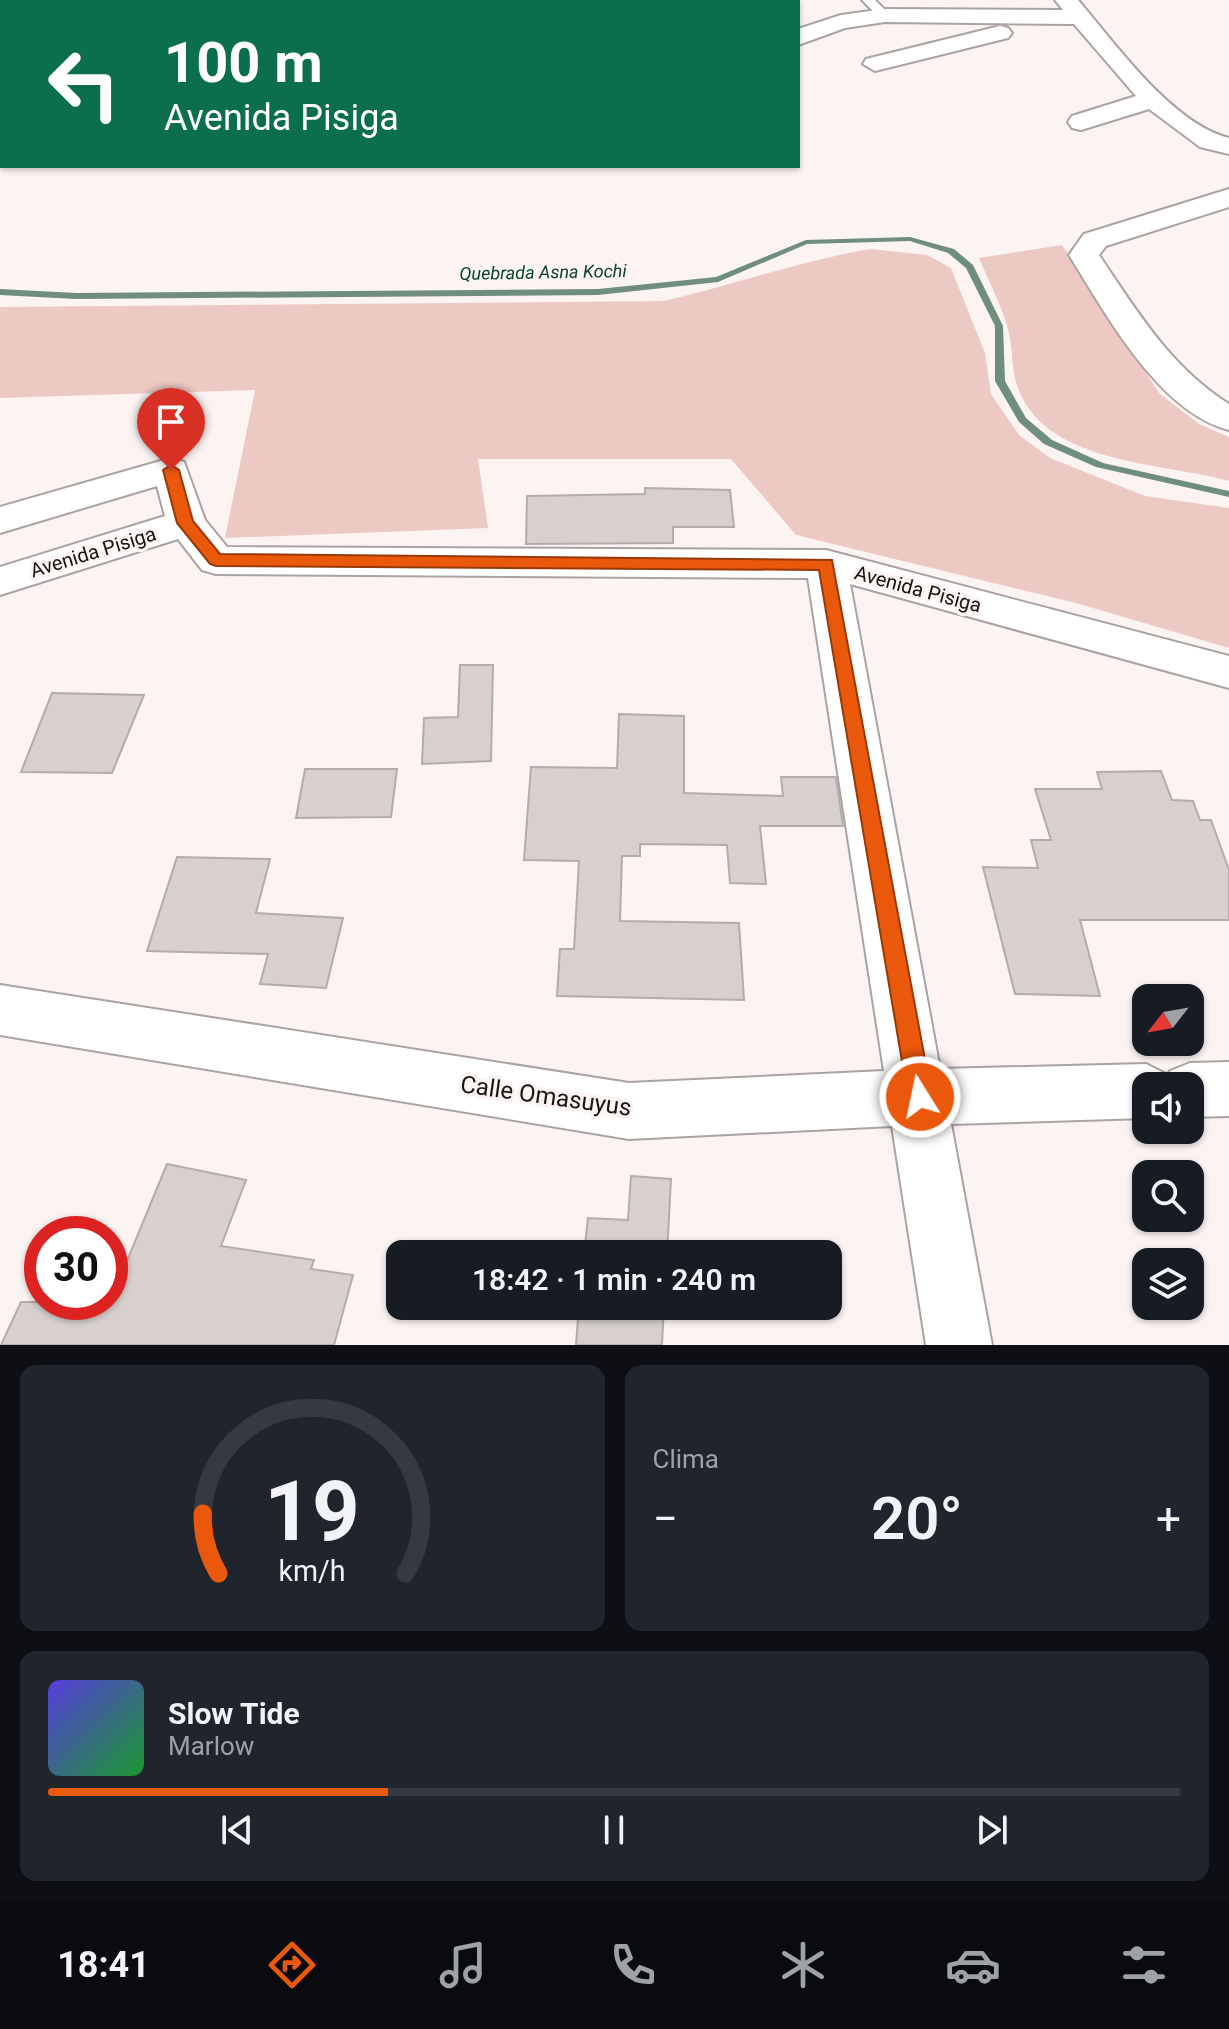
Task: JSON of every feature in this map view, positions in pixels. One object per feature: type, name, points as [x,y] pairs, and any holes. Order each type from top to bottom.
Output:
[{"type":"street","points":[[800,37],[820,26],[874,10],[1074,8],[1153,99],[1195,136],[1229,146]]},
{"type":"street","points":[[874,10],[925,50]]},
{"type":"street","points":[[875,64],[1007,31]]},
{"type":"street","points":[[1081,122],[1153,99]]},
{"type":"street","points":[[1221,407],[1156,363],[1084,255],[1095,240],[1229,198]]},
{"type":"street","name":"Avenida Pisiga","points":[[0,520],[171,470],[186,523],[216,560],[826,564],[1229,672]]},
{"type":"street","name":"Avenida Pisiga","points":[[0,581],[186,523]]},
{"type":"street","points":[[826,564],[920,1097],[959,1345]]},
{"type":"street","name":"Calle Omasuyus","points":[[0,1010],[629,1111],[920,1097],[1132,1091]]},
{"type":"street","points":[[1204,1090],[1229,1089]]},
{"type":"shaded area","points":[[1062,245],[1160,394],[1199,424],[1229,437],[1229,481],[1106,456],[1076,445],[1050,430],[1029,409],[1016,382],[1010,339],[1000,305],[979,258]]},
{"type":"shaded area","points":[[870,249],[927,255],[951,268],[985,353],[991,394],[1019,435],[1050,458],[1145,496],[1229,508],[1229,648],[1076,603],[796,535],[731,459],[478,459],[488,528],[225,538],[255,390],[0,398],[0,307],[663,301]]},
{"type":"building","points":[[645,488],[730,490],[734,527],[673,527],[673,543],[526,544],[527,496],[645,494]]},
{"type":"building","points":[[460,665],[493,665],[491,761],[422,764],[424,718],[458,717]]},
{"type":"building","points":[[52,693],[144,695],[112,773],[21,772]]},
{"type":"building","points":[[619,714],[684,716],[684,793],[783,796],[781,777],[836,777],[843,826],[760,826],[766,884],[730,883],[727,845],[640,844],[640,856],[622,856],[620,921],[739,923],[744,1000],[557,996],[560,949],[574,949],[579,861],[524,860],[531,767],[617,768]]},
{"type":"building","points":[[305,769],[397,769],[391,817],[296,818]]},
{"type":"building","points":[[1161,771],[1172,800],[1193,801],[1200,820],[1211,820],[1229,870],[1229,920],[1080,920],[1100,996],[1015,994],[983,867],[1038,868],[1031,840],[1051,840],[1035,789],[1102,789],[1097,772]]},
{"type":"building","points":[[177,857],[270,859],[256,913],[343,918],[326,988],[260,984],[268,954],[147,951]]},
{"type":"building","points":[[167,1164],[246,1180],[221,1246],[314,1260],[311,1269],[353,1275],[334,1345],[1,1345],[21,1302],[24,1302],[24,1320],[128,1320],[128,1258]]},
{"type":"building","points":[[631,1176],[671,1179],[668,1240],[586,1240],[588,1218],[628,1220]]},
{"type":"building","points":[[578,1320],[663,1320],[662,1345],[576,1345]]},
{"type":"waterway","name":"Quebrada Asna Kochi","points":[[0,292],[76,296],[598,292],[718,279],[806,242],[910,239],[951,251],[970,267],[999,326],[1000,381],[1022,420],[1048,442],[1100,465],[1229,494]]},
{"type":"route","points":[[171,470],[186,523],[216,560],[826,564],[920,1097]]}]
